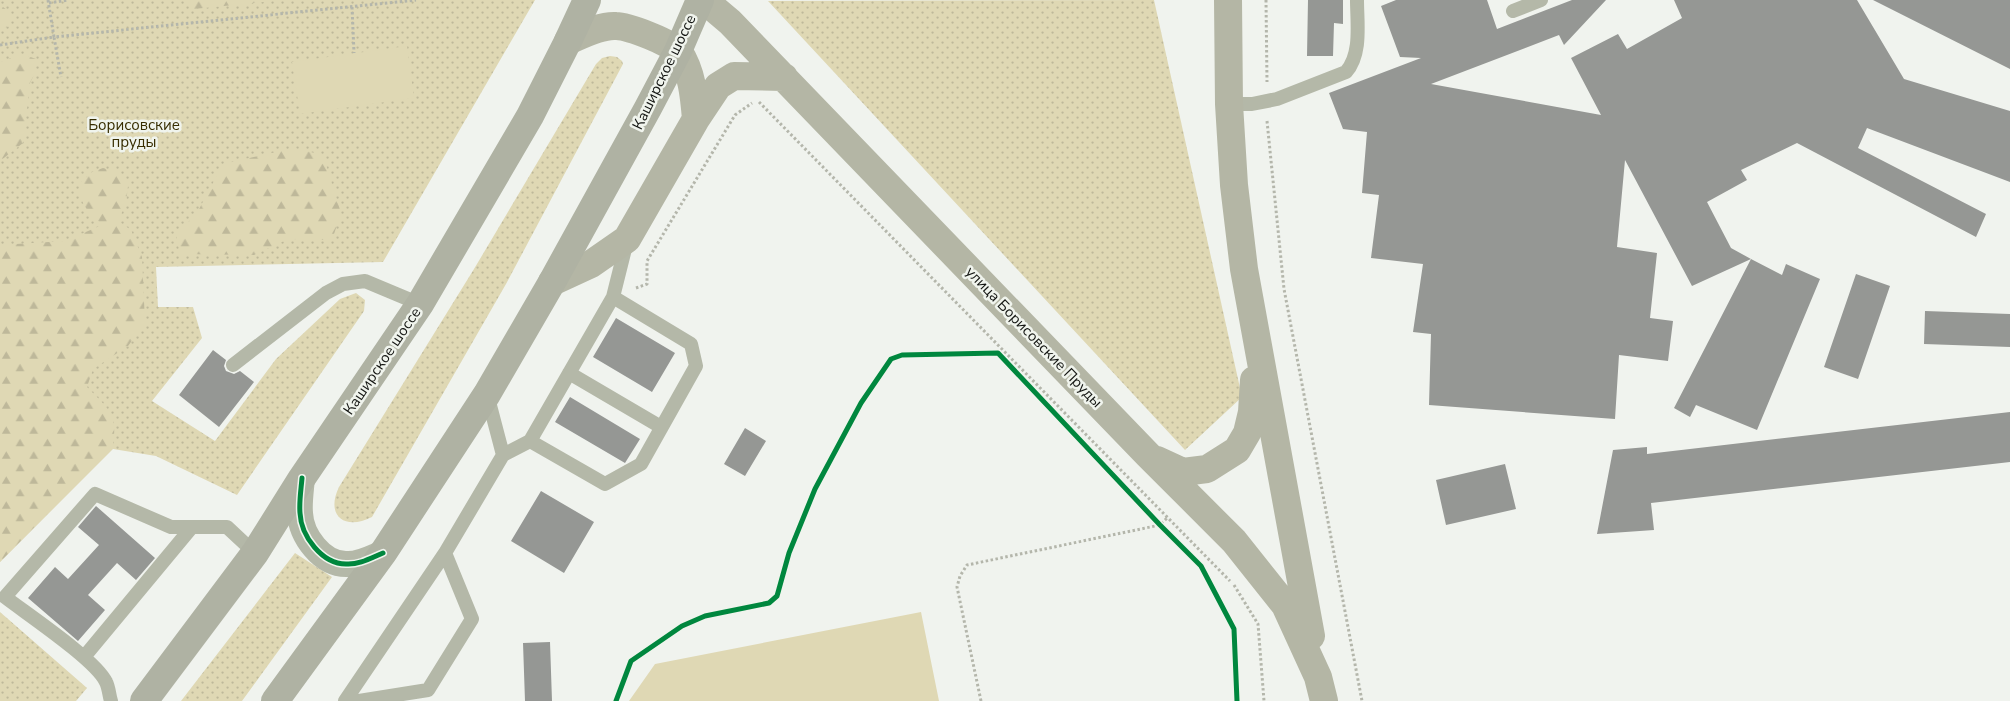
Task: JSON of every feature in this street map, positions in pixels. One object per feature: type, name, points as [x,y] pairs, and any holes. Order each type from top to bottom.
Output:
[{"type":"main road","name":"Каширское шоссе","points":[[144,701],[255,553],[302,478],[420,304],[530,116],[587,0]]},
{"type":"main road","name":"Каширское шоссе","points":[[275,701],[383,553],[487,394],[552,282],[678,51],[700,0]]},
{"type":"main road","name":"улица Борисовские Пруды","points":[[704,0],[730,22],[784,77],[1148,456],[1234,541],[1285,604],[1321,689]]},
{"type":"main road","points":[[1233,2],[1229,104],[1236,204],[1244,269],[1321,689]]},
{"type":"main road","points":[[568,41],[594,31],[616,26],[657,38],[678,51],[692,80],[696,118]]},
{"type":"main road","points":[[552,282],[591,264],[627,239],[696,118],[718,86],[734,76],[784,77]]},
{"type":"main road","points":[[1148,456],[1183,472],[1207,468],[1237,450],[1247,434],[1252,412],[1257,341]]},
{"type":"street","points":[[302,478],[300,514],[304,530],[314,547],[328,560],[345,564],[362,562],[383,553]]},
{"type":"lane","points":[[1229,104],[1267,102],[1339,76],[1351,66],[1356,55],[1357,0]]},
{"type":"lane","points":[[1512,10],[1541,0]]},
{"type":"lane","points":[[345,701],[445,553],[503,455],[530,441],[613,297],[627,239]]},
{"type":"lane","points":[[233,365],[326,293],[343,284],[365,281],[420,304]]},
{"type":"lane","points":[[530,441],[605,484],[640,464],[696,366],[692,344],[613,297]]},
{"type":"lane","points":[[569,373],[661,427]]},
{"type":"lane","points":[[487,394],[503,455]]},
{"type":"lane","points":[[111,701],[106,682],[84,657],[5,597],[95,494],[171,527],[228,527],[255,553]]},
{"type":"lane","points":[[84,657],[192,527]]},
{"type":"lane","points":[[359,701],[428,690],[472,619],[445,553]]},
{"type":"path","points":[[61,77],[48,2],[68,0]]},
{"type":"path","points":[[0,45],[54,36],[416,0]]},
{"type":"path","points":[[1266,0],[1267,126],[1284,289],[1362,701]]},
{"type":"path","points":[[352,7],[354,53]]},
{"type":"path","points":[[613,297],[647,284],[647,260],[734,115],[757,100]]},
{"type":"path","points":[[764,108],[1232,583],[1258,624],[1264,701]]},
{"type":"path","points":[[998,353],[1039,396]]},
{"type":"path","points":[[981,701],[957,588],[960,576],[967,565],[1160,525],[1168,516]]},
{"type":"path","points":[[1153,518],[1166,532]]},
{"type":"green space","name":"Борисовские пруды","points":[[0,0],[535,0],[383,262],[156,267],[158,307],[193,307],[202,338],[152,401],[215,441],[276,359],[340,299],[356,293],[365,300],[364,311],[237,495],[156,456],[113,449],[0,562]]},
{"type":"green space","points":[[186,0],[283,0],[194,9],[185,3]]},
{"type":"green space","points":[[1154,0],[1242,397],[1185,450],[768,1]]},
{"type":"green space","points":[[0,5],[10,12],[9,26],[0,29]]},
{"type":"green space","points":[[407,46],[414,98],[300,114],[292,62]]},
{"type":"green space","points":[[22,54],[36,59],[36,71],[30,83],[23,143],[0,161],[0,62]]},
{"type":"green space","points":[[617,57],[623,64],[506,284],[372,517],[353,522],[340,518],[334,506],[339,487],[474,269],[596,64],[602,58]]},
{"type":"green space","points":[[294,148],[323,155],[341,213],[332,240],[288,239],[254,255],[180,254],[176,234],[197,213],[223,164]]},
{"type":"green space","points":[[103,168],[120,173],[128,186],[126,203],[118,221],[131,230],[142,257],[145,323],[128,346],[93,369],[87,387],[106,407],[113,420],[114,437],[112,449],[0,562],[0,245],[65,241],[102,225],[85,207],[81,198],[80,183],[92,172]]},
{"type":"green space","points":[[295,553],[332,577],[242,701],[181,701]]},
{"type":"green space","points":[[0,612],[87,688],[76,701],[0,701]]},
{"type":"green space","points":[[921,612],[939,701],[629,701],[655,664]]},
{"type":"building","points":[[1308,0],[1343,0],[1343,24],[1334,23],[1333,56],[1307,56]]},
{"type":"building","points":[[1396,0],[1487,0],[1497,29],[1572,0],[1606,0],[1564,45],[1559,35],[1431,84],[1601,115],[1571,58],[1618,34],[1627,49],[1682,18],[1674,0],[1857,0],[1904,79],[2010,111],[2010,182],[1867,128],[1858,148],[1986,214],[1976,237],[1797,143],[1741,170],[1747,180],[1707,202],[1731,248],[1751,259],[1692,286],[1625,160],[1617,247],[1657,253],[1650,318],[1673,321],[1668,361],[1619,355],[1615,419],[1429,405],[1431,334],[1413,332],[1423,264],[1371,258],[1379,195],[1362,193],[1367,132],[1343,129],[1329,93],[1421,58],[1400,57],[1381,6]]},
{"type":"building","points":[[1873,0],[2010,0],[2010,69]]},
{"type":"building","points":[[1751,259],[1782,275],[1786,264],[1820,279],[1757,430],[1696,405],[1690,417],[1674,408]]},
{"type":"building","points":[[1856,274],[1890,286],[1858,379],[1824,367]]},
{"type":"building","points":[[1925,311],[2010,314],[2010,347],[1924,344]]},
{"type":"building","points":[[616,318],[675,353],[652,392],[593,357]]},
{"type":"building","points":[[213,350],[226,360],[224,366],[226,371],[234,374],[240,371],[254,382],[219,427],[179,395]]},
{"type":"building","points":[[570,397],[640,439],[625,463],[555,422]]},
{"type":"building","points":[[2010,412],[2010,462],[1651,503],[1654,530],[1597,534],[1613,450],[1647,447],[1647,454]]},
{"type":"building","points":[[745,428],[766,441],[745,476],[724,464]]},
{"type":"building","points":[[1505,464],[1516,509],[1446,525],[1436,480]]},
{"type":"building","points":[[541,491],[594,522],[564,573],[511,541]]},
{"type":"building","points":[[96,506],[155,558],[136,580],[117,563],[88,595],[105,610],[78,641],[28,598],[55,567],[68,579],[99,545],[78,527]]},
{"type":"building","points":[[550,642],[552,701],[525,701],[523,643]]},
{"type":"cycle path","points":[[616,701],[631,661],[682,626],[705,616],[769,603],[777,596],[789,553],[815,489],[861,403],[891,359],[902,355],[998,353],[1201,566],[1234,629],[1237,701]]},
{"type":"cycle path","points":[[302,478],[301,522],[304,531],[321,554],[337,563],[351,564],[365,561],[383,553]]}]
